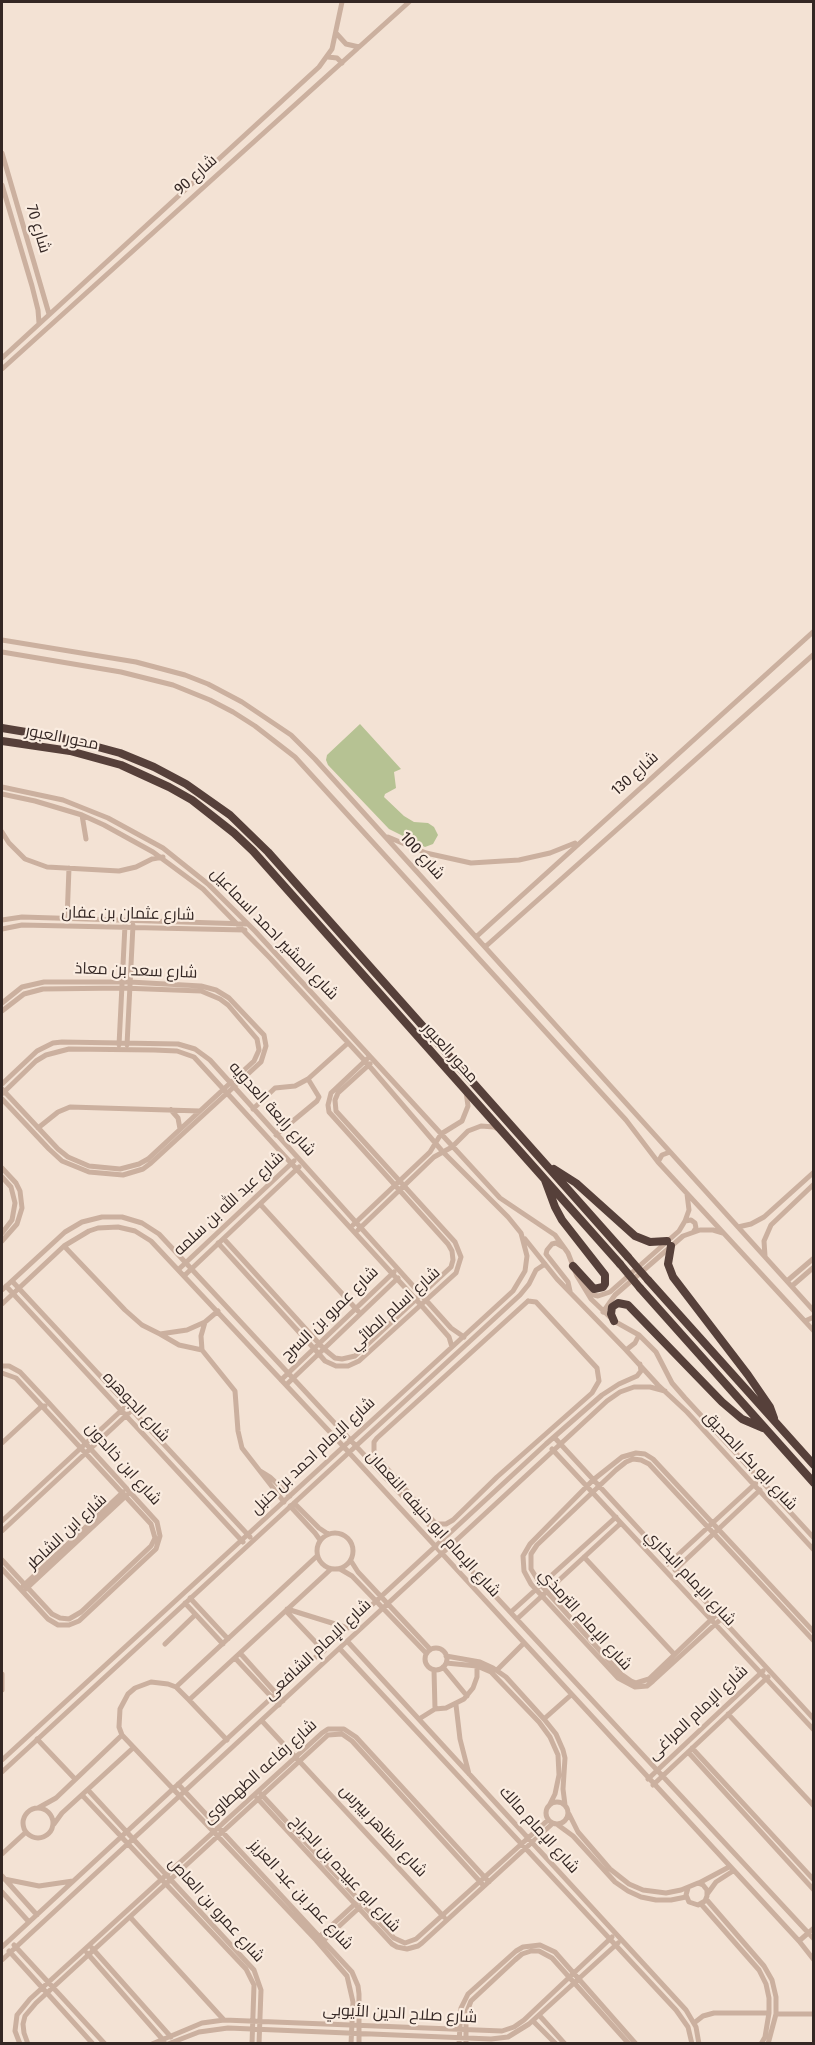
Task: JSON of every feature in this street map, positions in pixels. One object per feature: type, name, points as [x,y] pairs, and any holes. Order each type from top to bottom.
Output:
[{"type":"highway","name":"محور العبور","points":[[2,728],[86,743],[137,759],[186,784],[230,815],[268,852],[813,1465]]},
{"type":"highway","name":"محور العبور","points":[[2,741],[70,751],[121,765],[169,787],[213,816],[253,851],[813,1482]]},
{"type":"highway","points":[[549,1167],[576,1183],[635,1236],[650,1242],[669,1244],[668,1264],[673,1277],[762,1394],[775,1422]]},
{"type":"highway","points":[[545,1178],[549,1193],[562,1220],[605,1275],[605,1284],[594,1289],[573,1266]]},
{"type":"highway","points":[[614,1321],[611,1314],[612,1307],[621,1302],[627,1305],[722,1402],[742,1419],[765,1429]]},
{"type":"street","points":[[334,2],[339,10]]},
{"type":"street","name":"شارع 90","points":[[2,358],[275,109],[328,57],[332,49],[342,2]]},
{"type":"street","name":"شارع 90","points":[[2,369],[410,2]]},
{"type":"street","points":[[336,31],[346,44],[359,47]]},
{"type":"street","points":[[328,57],[335,57],[342,63]]},
{"type":"street","name":"شارع 70","points":[[2,153],[49,314]]},
{"type":"street","name":"شارع 70","points":[[2,185],[35,295],[39,323]]},
{"type":"street","name":"شارع 130","points":[[476,937],[813,632]]},
{"type":"street","name":"شارع 100","points":[[2,640],[142,663],[173,671],[208,684],[242,702],[277,725],[303,747],[385,835],[813,1311]]},
{"type":"street","points":[[20,655],[17,647],[25,644]]},
{"type":"street","points":[[66,663],[74,659],[71,651]]},
{"type":"street","name":"شارع 100","points":[[2,652],[134,674],[173,685],[210,700],[255,726],[295,757],[633,1128],[658,1162],[813,1331]]},
{"type":"street","name":"شارع 130","points":[[485,947],[813,654]]},
{"type":"street","name":"شارع المشير احمد اسماعيل","points":[[2,787],[38,794],[86,808],[108,818],[164,849],[208,884],[254,930],[452,1147]]},
{"type":"street","name":"شارع المشير احمد اسماعيل","points":[[2,794],[82,815],[104,825],[157,857],[203,889],[367,1063],[443,1152]]},
{"type":"street","points":[[616,810],[626,822]]},
{"type":"street","points":[[82,815],[86,839]]},
{"type":"street","points":[[2,832],[9,843],[25,859],[47,867],[119,871],[136,867],[157,857],[164,849]]},
{"type":"street","points":[[385,835],[426,853],[471,863],[526,859],[550,853],[580,841]]},
{"type":"street","points":[[66,926],[69,868]]},
{"type":"street","name":"شارع عثمان بن عفان","points":[[2,920],[15,917],[248,924]]},
{"type":"street","points":[[496,918],[496,927],[505,929]]},
{"type":"street","points":[[2,920],[2,929]]},
{"type":"street","points":[[119,1049],[125,920]]},
{"type":"street","points":[[127,1049],[133,921]]},
{"type":"street","points":[[454,933],[458,926],[464,924]]},
{"type":"street","name":"شارع عثمان بن عفان","points":[[2,929],[22,925],[254,930]]},
{"type":"street","points":[[489,971],[495,968],[498,962]]},
{"type":"street","name":"شارع سعد بن معاذ","points":[[2,1003],[14,992],[32,984],[44,982],[122,985]]},
{"type":"street","name":"شارع سعد بن معاذ","points":[[2,1011],[24,994],[43,988],[130,985],[211,994],[228,1005],[254,1034],[259,1044],[254,1061],[231,1086]]},
{"type":"street","points":[[548,1035],[557,1027]]},
{"type":"street","points":[[555,1043],[564,1035]]},
{"type":"street","name":"شارع رابعة العدويه","points":[[2,1084],[37,1051],[53,1043],[178,1044],[195,1049],[210,1060],[302,1164],[468,1343]]},
{"type":"street","points":[[253,1109],[275,1089],[295,1086],[308,1078],[348,1043]]},
{"type":"street","name":"شارع رابعة العدويه","points":[[2,1092],[36,1061],[57,1051],[127,1049],[186,1053],[194,1057],[419,1302],[449,1337],[454,1350],[458,1352]]},
{"type":"street","name":"شارع اسلم الطائي","points":[[218,1244],[330,1365],[342,1367],[354,1364],[424,1297],[451,1267],[452,1251],[336,1110],[335,1100],[338,1093],[372,1058]]},
{"type":"street","points":[[276,1135],[317,1101],[319,1097],[308,1078]]},
{"type":"street","points":[[2,1099],[62,1161],[89,1172],[123,1175],[143,1169],[151,1163],[231,1086]]},
{"type":"street","points":[[2,1092],[68,1157],[89,1166],[120,1169],[140,1164],[148,1159],[200,1111],[226,1091]]},
{"type":"street","points":[[399,1186],[430,1152],[441,1134],[456,1125],[466,1114],[468,1106],[465,1091]]},
{"type":"street","points":[[38,1128],[58,1112],[70,1107],[200,1111]]},
{"type":"street","points":[[171,1110],[178,1118],[180,1129]]},
{"type":"street","points":[[352,1230],[434,1156],[452,1147],[464,1134],[474,1128],[487,1126],[500,1130]]},
{"type":"street","points":[[452,1147],[506,1203],[549,1230],[564,1248],[573,1266],[594,1294],[602,1296],[614,1289],[669,1244],[683,1236],[706,1229],[724,1234]]},
{"type":"street","points":[[443,1152],[508,1217],[544,1264],[571,1293]]},
{"type":"street","points":[[658,1162],[662,1155],[670,1152]]},
{"type":"street","name":"شارع عبد الله بن سلمه","points":[[179,1269],[297,1158]]},
{"type":"street","name":"شارع عبد الله بن سلمه","points":[[185,1275],[302,1164]]},
{"type":"street","points":[[2,1172],[15,1203],[12,1220],[2,1233]]},
{"type":"street","points":[[2,1172],[20,1191],[22,1208],[17,1224],[2,1241]]},
{"type":"street","points":[[738,1227],[758,1221],[813,1172]]},
{"type":"street","points":[[766,1258],[764,1241],[771,1225],[813,1184]]},
{"type":"street","points":[[603,1312],[615,1295],[669,1244],[679,1231],[690,1204],[687,1192]]},
{"type":"street","points":[[791,1193],[796,1200]]},
{"type":"street","points":[[260,1204],[361,1314]]},
{"type":"street","name":"شارع الإمام ابو حنيفه النعمان","points":[[4,1288],[65,1232],[82,1222],[112,1216],[132,1219],[151,1228],[167,1241],[661,1777],[812,1937]]},
{"type":"street","points":[[685,1221],[694,1221],[696,1226],[694,1231]]},
{"type":"street","name":"شارع الإمام ابو حنيفه النعمان","points":[[2,1304],[80,1234],[99,1228],[127,1229],[152,1241],[442,1553],[801,1944],[813,1960]]},
{"type":"street","points":[[521,1233],[527,1256],[524,1276],[528,1276],[531,1280]]},
{"type":"street","points":[[224,1239],[324,1349]]},
{"type":"street","points":[[564,1248],[560,1244],[552,1244],[546,1254],[568,1282],[571,1293]]},
{"type":"street","points":[[64,1246],[142,1325],[179,1345],[202,1350]]},
{"type":"street","points":[[789,1284],[813,1258]]},
{"type":"street","name":"شارع الإمام احمد بن حنبل","points":[[2,1772],[520,1295],[536,1270],[544,1264]]},
{"type":"street","name":"شارع ابو بكر الصديق","points":[[573,1266],[586,1292],[603,1312],[639,1335],[656,1352],[672,1383],[813,1538]]},
{"type":"street","points":[[789,1284],[813,1267]]},
{"type":"street","name":"شارع عمرو بن السرح","points":[[281,1380],[398,1268]]},
{"type":"street","name":"شارع عمرو بن السرح","points":[[286,1385],[403,1274]]},
{"type":"street","name":"شارع الإمام احمد بن حنبل","points":[[2,1760],[513,1291],[524,1276]]},
{"type":"street","name":"شارع الجوهره","points":[[12,1281],[253,1540]]},
{"type":"street","name":"شارع الجوهره","points":[[4,1288],[13,1293],[247,1546]]},
{"type":"street","name":"شارع ابو بكر الصديق","points":[[571,1293],[664,1391],[687,1412],[813,1550]]},
{"type":"street","points":[[533,1301],[597,1368],[599,1381],[592,1393],[497,1478],[450,1523],[438,1524],[376,1456],[374,1442],[523,1304],[533,1301]]},
{"type":"street","name":"شارع اسلم الطائي","points":[[324,1349],[335,1358],[355,1356],[419,1302]]},
{"type":"street","points":[[160,1334],[187,1330],[205,1322],[218,1311]]},
{"type":"street","points":[[805,1322],[813,1317]]},
{"type":"street","points":[[205,1322],[201,1336],[202,1350],[235,1391],[239,1439],[246,1455],[284,1502]]},
{"type":"street","points":[[626,1350],[635,1343],[639,1335]]},
{"type":"street","name":"شارع الإمام الشافعى","points":[[2,1946],[546,1444],[602,1395],[637,1376],[641,1371],[640,1364]]},
{"type":"street","name":"شارع ابن خالدون","points":[[2,1366],[9,1366],[20,1372],[86,1443],[151,1524],[155,1533],[151,1546],[130,1569],[79,1621],[69,1625],[52,1623],[2,1560]]},
{"type":"street","name":"شارع ابن خالدون","points":[[2,1373],[16,1378],[86,1454],[126,1492]]},
{"type":"street","points":[[664,1391],[672,1383]]},
{"type":"street","name":"شارع الإمام الشافعى","points":[[2,1960],[607,1401],[620,1392],[642,1387],[664,1391]]},
{"type":"street","points":[[2,1443],[42,1406],[47,1405],[47,1401]]},
{"type":"street","points":[[2,1521],[127,1405]]},
{"type":"street","points":[[687,1412],[693,1407]]},
{"type":"street","points":[[2,1531],[132,1410]]},
{"type":"street","name":"شارع الإمام البخاري","points":[[554,1437],[813,1719]]},
{"type":"street","name":"شارع الإمام البخاري","points":[[546,1444],[813,1730]]},
{"type":"street","points":[[560,1458],[562,1453],[567,1451]]},
{"type":"street","name":"شارع الإمام الترمذي","points":[[710,1525],[653,1459],[645,1454],[629,1454],[593,1480],[525,1550],[524,1571],[621,1674],[631,1681],[643,1682],[649,1679],[710,1620],[719,1616]]},
{"type":"street","name":"شارع الإمام الترمذي","points":[[539,1587],[531,1569],[530,1558],[533,1549],[626,1462],[645,1461],[710,1525]]},
{"type":"street","points":[[261,1472],[270,1477],[290,1496]]},
{"type":"street","points":[[497,1478],[503,1483]]},
{"type":"street","points":[[663,1568],[754,1485],[762,1483]]},
{"type":"street","points":[[669,1575],[759,1490],[762,1483]]},
{"type":"street","points":[[489,1485],[493,1486],[495,1491]]},
{"type":"street","name":"شارع ابن الشاطر","points":[[23,1589],[126,1492]]},
{"type":"street","points":[[292,1504],[328,1534]]},
{"type":"street","points":[[292,1504],[320,1540]]},
{"type":"street","points":[[511,1612],[616,1517]]},
{"type":"street","points":[[517,1619],[621,1523]]},
{"type":"street","points":[[710,1525],[786,1607],[813,1641]]},
{"type":"street","points":[[340,1569],[351,1561],[354,1550],[350,1539],[340,1533],[328,1534],[320,1540],[317,1551],[321,1563],[331,1569],[340,1569],[352,1576],[380,1599]]},
{"type":"street","points":[[176,1687],[317,1556]]},
{"type":"street","points":[[584,1557],[675,1656]]},
{"type":"street","points":[[351,1561],[380,1599],[428,1651]]},
{"type":"street","name":"شارع ابن خالدون","points":[[2,1569],[23,1589]]},
{"type":"street","points":[[189,1700],[331,1569]]},
{"type":"street","points":[[190,1598],[225,1642]]},
{"type":"street","points":[[185,1603],[225,1642]]},
{"type":"street","points":[[786,1607],[813,1632]]},
{"type":"street","points":[[287,1610],[348,1628]]},
{"type":"street","points":[[287,1610],[324,1651]]},
{"type":"street","points":[[160,1615],[166,1621]]},
{"type":"street","points":[[165,1644],[195,1615]]},
{"type":"street","name":"شارع الإمام الترمذي","points":[[675,1656],[716,1625],[719,1616]]},
{"type":"street","name":"شارع الإمام مالك","points":[[348,1642],[686,2010],[694,2023],[699,2043]]},
{"type":"street","points":[[497,1670],[524,1643]]},
{"type":"street","name":"شارع الإمام مالك","points":[[340,1649],[680,2015],[688,2027],[692,2043]]},
{"type":"street","points":[[428,1651],[441,1649],[445,1662],[467,1696]]},
{"type":"street","points":[[428,1651],[425,1659],[426,1665],[434,1670]]},
{"type":"street","points":[[240,1653],[281,1703]]},
{"type":"street","points":[[235,1658],[275,1696]]},
{"type":"street","points":[[445,1662],[477,1666],[498,1677],[539,1722],[554,1743],[559,1762],[559,1775],[555,1794],[546,1814],[553,1823],[573,1836],[615,1882],[627,1891],[656,1900],[686,1897]]},
{"type":"street","points":[[434,1670],[445,1662],[480,1662],[497,1670],[544,1719],[556,1734],[563,1750],[565,1804],[578,1832],[610,1869],[629,1884],[658,1893],[673,1892],[688,1888],[731,1869]]},
{"type":"street","points":[[419,1719],[435,1709],[456,1705],[467,1696],[477,1677],[477,1666]]},
{"type":"street","name":"شارع الإمام المراغى","points":[[648,1779],[766,1668]]},
{"type":"street","points":[[434,1670],[435,1709]]},
{"type":"street","name":"شارع الإمام المراغى","points":[[654,1785],[772,1673]]},
{"type":"street","points":[[2,1674],[2,1690]]},
{"type":"street","points":[[134,1748],[62,1813],[51,1832],[43,1838],[34,1838],[26,1832],[25,1817],[31,1811],[51,1801],[122,1735],[118,1718],[120,1710],[123,1701],[135,1688],[151,1682],[176,1687],[226,1740]]},
{"type":"street","points":[[80,1688],[85,1695]]},
{"type":"street","points":[[544,1719],[571,1695]]},
{"type":"street","points":[[456,1705],[460,1739],[470,1775]]},
{"type":"street","points":[[728,1714],[813,1806]]},
{"type":"street","name":"شارع الظاهر بيبرس","points":[[262,1721],[445,1918]]},
{"type":"street","name":"شارع رفاعه الطهطاوى","points":[[20,2043],[15,2031],[17,2015],[41,1988],[167,1879],[297,1759],[328,1735],[342,1734],[352,1741],[407,1797],[484,1882]]},
{"type":"street","name":"شارع عمر بن عبد العزيز","points":[[122,1735],[356,1978],[359,1994],[359,2025],[351,2043]]},
{"type":"street","points":[[37,1739],[75,1779]]},
{"type":"street","points":[[690,1750],[813,1881]]},
{"type":"street","name":"شارع عمر بن عبد العزيز","points":[[178,1784],[320,1940],[347,1976],[352,1993],[352,2025],[358,2043]]},
{"type":"street","points":[[88,1790],[124,1834]]},
{"type":"street","points":[[82,1794],[124,1834]]},
{"type":"street","name":"شارع ابو عبيده بن الجراح","points":[[258,1795],[359,1904],[394,1938],[405,1943],[416,1939],[445,1918],[529,1840],[553,1823]]},
{"type":"street","points":[[549,1806],[557,1802],[565,1804]]},
{"type":"street","points":[[38,1808],[49,1813],[54,1824]]},
{"type":"street","points":[[553,1823],[566,1822],[569,1814]]},
{"type":"street","points":[[752,1818],[813,1890]]},
{"type":"street","points":[[2,1854],[26,1832]]},
{"type":"street","name":"شارع عمرو بن العاص","points":[[124,1834],[254,1970],[261,1990],[252,2043]]},
{"type":"street","points":[[700,1904],[716,1882],[731,1869]]},
{"type":"street","points":[[3,1877],[16,1883],[39,1886],[57,1885],[75,1880]]},
{"type":"street","points":[[3,1877],[37,1915]]},
{"type":"street","name":"شارع رفاعه الطهطاوى","points":[[28,2043],[24,2033],[25,2016],[46,1993],[89,1956],[167,1879]]},
{"type":"street","points":[[698,1883],[705,1888],[707,1896],[764,1966],[772,1980],[776,2014],[768,2043]]},
{"type":"street","points":[[686,1897],[688,1888]]},
{"type":"street","points":[[2,1892],[29,1922]]},
{"type":"street","points":[[686,1897],[692,1904],[700,1904],[759,1970],[768,1991],[769,2013],[765,2037],[761,2043]]},
{"type":"street","points":[[320,1940],[359,1904]]},
{"type":"street","points":[[130,1917],[224,2020]]},
{"type":"street","points":[[801,1944],[812,1937],[813,1928]]},
{"type":"street","name":"شارع صلاح الدين الأيوبي","points":[[168,2041],[202,2023],[224,2020],[496,2032],[514,2027],[524,2020],[615,1934]]},
{"type":"street","points":[[10,1940],[105,2043]]},
{"type":"street","name":"شارع صلاح الدين الأيوبي","points":[[152,2043],[213,2029],[356,2033],[462,2040],[508,2037],[533,2021],[621,1940]]},
{"type":"street","points":[[89,1945],[168,2041]]},
{"type":"street","points":[[463,2030],[461,2008],[468,1994],[516,1951],[524,1947],[540,1945],[555,1952],[574,1972],[628,2043]]},
{"type":"street","points":[[2,1946],[93,2043]]},
{"type":"street","points":[[84,1950],[168,2041]]},
{"type":"street","points":[[462,2040],[466,2014],[471,2001],[522,1954],[531,1951],[546,1953],[552,1958],[574,1983],[636,2043]]},
{"type":"street","points":[[694,2023],[703,2016],[714,2013],[769,2013]]},
{"type":"street","points":[[776,2014],[813,2014]]},
{"type":"street","points":[[539,2015],[564,2043]]},
{"type":"street","points":[[533,2021],[556,2043]]},
{"type":"street","name":"شارع عمرو بن العاص","points":[[256,2030],[259,2043]]},
{"type":"green space","points":[[360,724],[401,769],[394,772],[396,788],[384,797],[414,822],[428,823],[434,827],[438,835],[433,844],[425,847],[389,829],[328,765],[327,755]]}]
